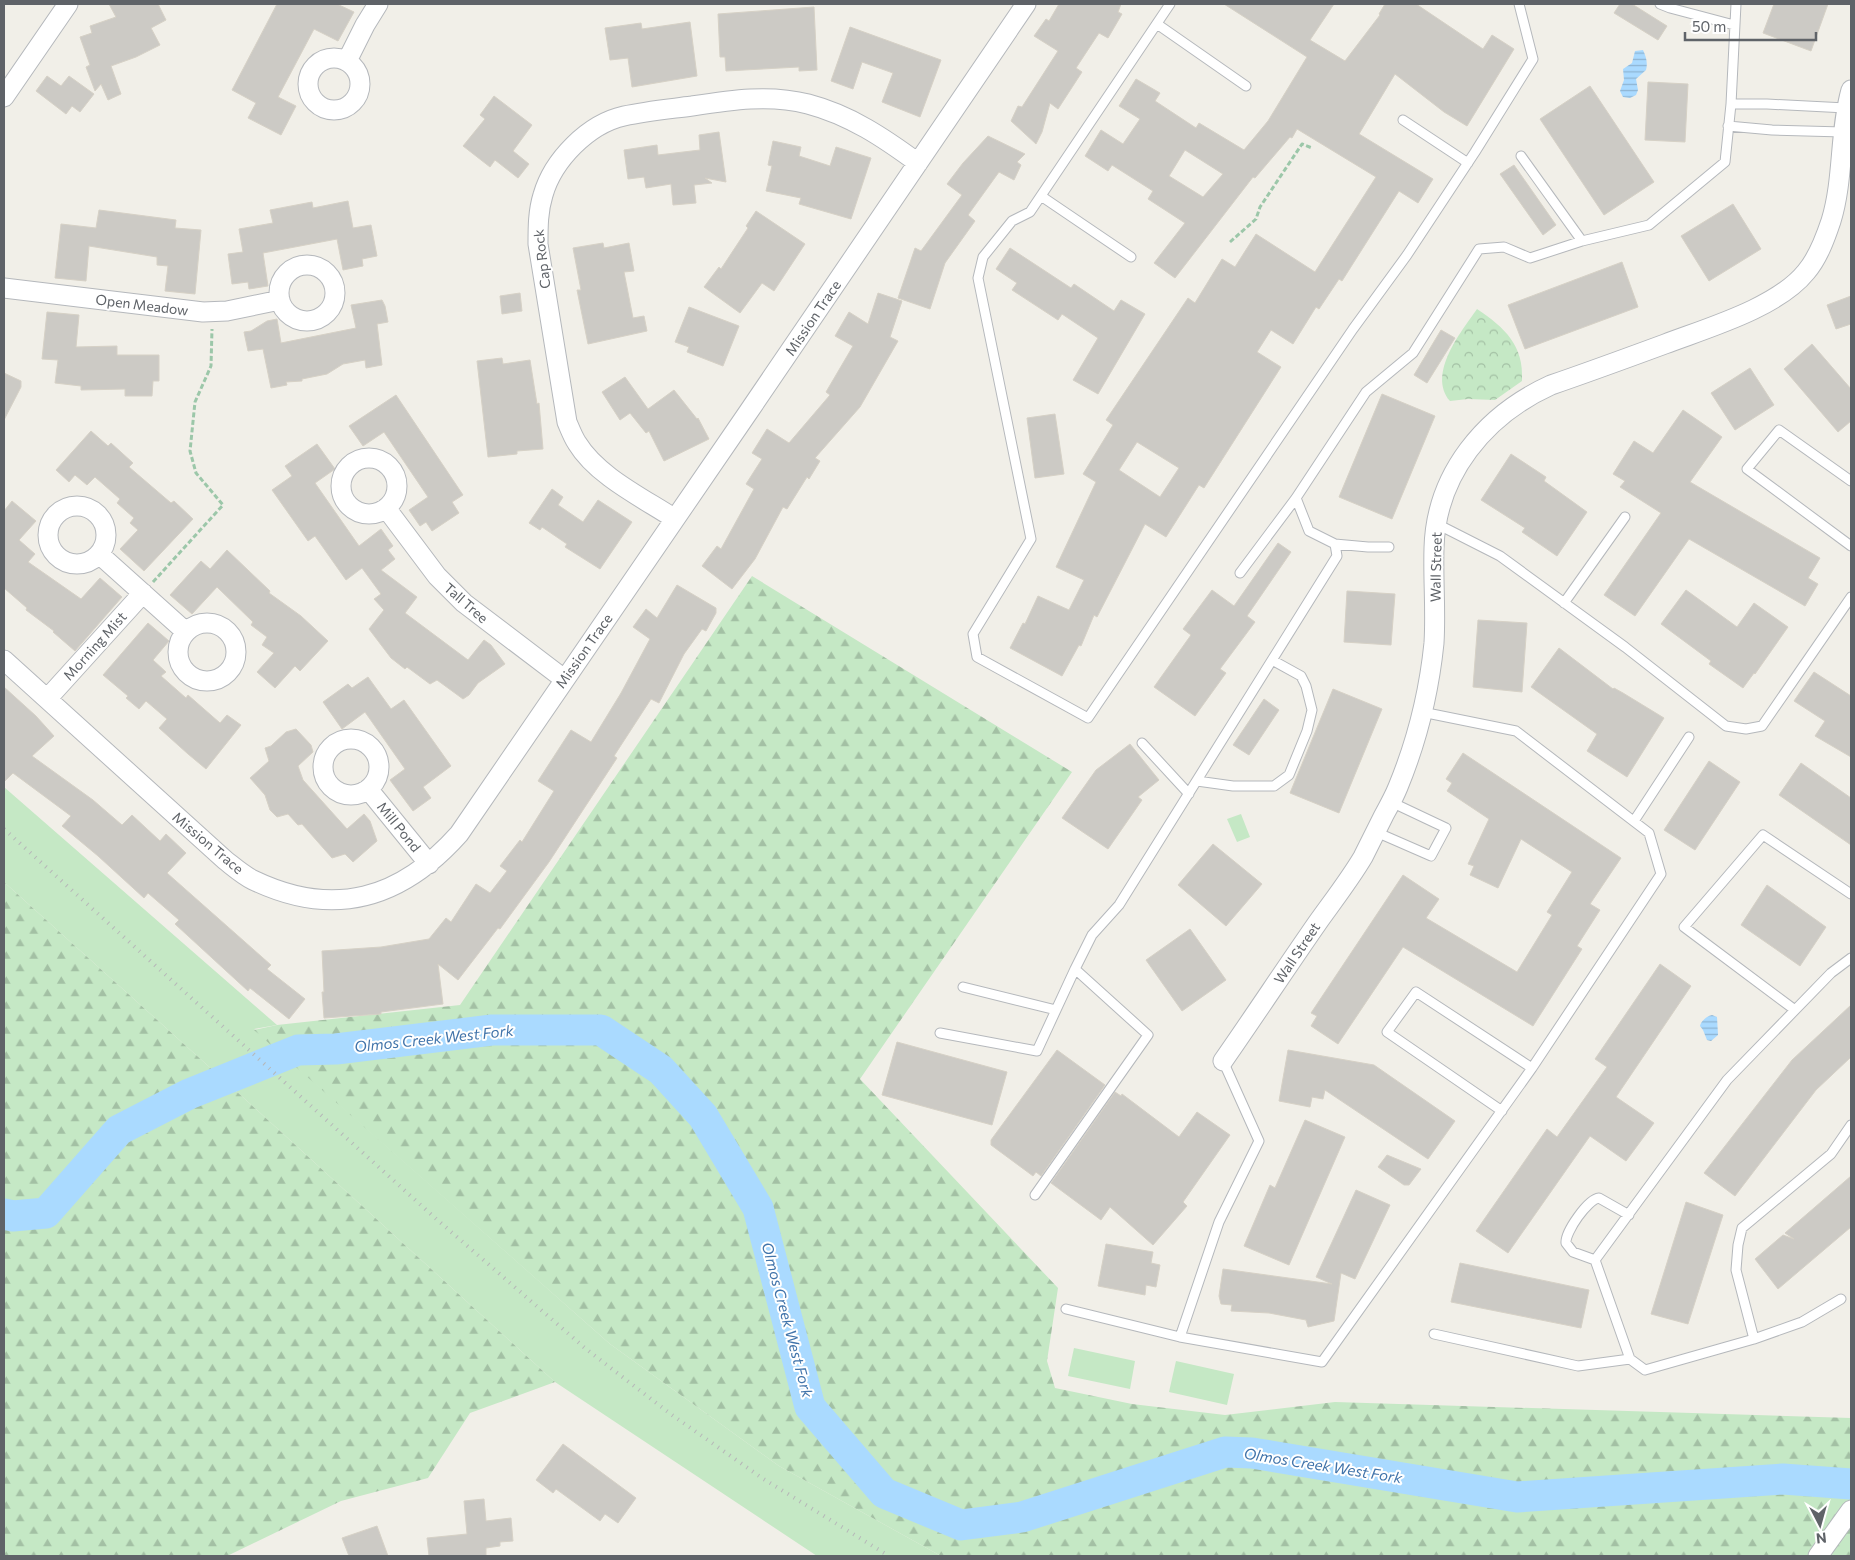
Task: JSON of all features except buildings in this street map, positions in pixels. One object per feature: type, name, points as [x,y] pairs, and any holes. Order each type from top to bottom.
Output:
[{"type":"street","points":[[4,97],[68,4]]},
{"type":"street","points":[[347,61],[378,4]]},
{"type":"street","name":"Mission Trace","points":[[4,660],[225,860],[251,879],[299,897],[350,899],[383,891],[408,879],[429,864],[459,834],[1026,4]]},
{"type":"street","name":"Cap Rock","points":[[675,519],[612,478],[590,460],[576,443],[567,422],[538,244],[538,218],[543,193],[554,170],[579,141],[599,126],[623,116],[751,98],[808,104],[846,117],[871,130],[918,163]]},
{"type":"street","name":"Wall Street","points":[[1223,1061],[1362,858],[1398,789],[1415,741],[1427,692],[1434,642],[1434,548],[1437,524],[1445,492],[1463,458],[1487,428],[1517,403],[1551,385],[1738,317],[1780,296],[1806,273],[1822,246],[1831,222],[1838,187],[1843,132],[1849,99]]},
{"type":"street","name":"Open Meadow","points":[[4,288],[203,312],[227,311],[280,300]]},
{"type":"street","name":"Tall Tree","points":[[386,508],[437,576],[464,603],[564,679]]},
{"type":"street","points":[[99,554],[186,632]]},
{"type":"street","name":"Morning Mist","points":[[47,699],[143,593]]},
{"type":"street","name":"Mill Pond","points":[[368,789],[429,864]]},
{"type":"street","points":[[1818,1556],[1851,1510]]},
{"type":"lane","points":[[1170,4],[1030,212],[1012,221],[983,257],[978,278],[1031,539],[973,634],[977,656],[1088,718],[1353,329],[1407,255],[1468,163],[1533,59],[1519,4]]},
{"type":"lane","points":[[1660,4],[1734,25]]},
{"type":"lane","points":[[1240,573],[1296,498],[1366,392],[1413,353],[1479,249],[1504,247],[1530,258],[1582,241],[1649,225],[1725,162],[1736,4]]},
{"type":"lane","points":[[1157,24],[1246,86]]},
{"type":"lane","points":[[1730,104],[1767,104],[1849,99]]},
{"type":"lane","points":[[1403,120],[1468,163]]},
{"type":"lane","points":[[1728,126],[1772,130],[1843,132]]},
{"type":"lane","points":[[1521,156],[1582,241]]},
{"type":"lane","points":[[1041,196],[1131,257]]},
{"type":"lane","points":[[1851,480],[1779,430],[1747,469],[1851,546]]},
{"type":"lane","points":[[1296,498],[1309,531],[1336,544],[1389,547]]},
{"type":"lane","points":[[1564,603],[1626,517]]},
{"type":"lane","points":[[1437,524],[1500,556],[1625,647],[1726,726],[1746,729],[1762,726],[1851,597]]},
{"type":"lane","points":[[940,1032],[1037,1051],[1092,935],[1119,906],[1337,556],[1336,544]]},
{"type":"lane","points":[[1197,781],[1233,786],[1274,786],[1289,775],[1308,731],[1312,710],[1302,676],[1272,660]]},
{"type":"lane","points":[[1066,1309],[1180,1337],[1322,1362],[1532,1068],[1661,874],[1649,833],[1516,732],[1422,712]]},
{"type":"lane","points":[[1634,821],[1689,737]]},
{"type":"lane","points":[[1142,743],[1188,794]]},
{"type":"lane","points":[[1376,832],[1431,856],[1446,828],[1391,802]]},
{"type":"lane","points":[[1795,1010],[1684,927],[1763,835],[1851,894]]},
{"type":"lane","points":[[1595,1260],[1728,1080],[1831,973],[1851,958]]},
{"type":"lane","points":[[1035,1196],[1148,1035],[1075,969]]},
{"type":"lane","points":[[963,987],[1056,1010]]},
{"type":"lane","points":[[1502,1111],[1387,1032],[1416,992],[1532,1068]]},
{"type":"lane","points":[[1180,1337],[1219,1222],[1259,1141],[1223,1061]]},
{"type":"lane","points":[[1754,1339],[1736,1270],[1738,1245],[1742,1228],[1831,1154],[1851,1125]]},
{"type":"lane","points":[[1595,1260],[1572,1252],[1566,1243],[1567,1235],[1588,1204],[1594,1198],[1599,1198],[1629,1215]]},
{"type":"lane","points":[[1595,1260],[1630,1359],[1645,1370],[1754,1339],[1802,1322],[1841,1299]]},
{"type":"lane","points":[[1434,1334],[1578,1366],[1630,1359]]},
{"type":"path","points":[[1230,242],[1256,219],[1260,208],[1302,144],[1312,148]]},
{"type":"path","points":[[143,593],[223,505],[196,473],[190,451],[195,402],[211,366],[212,312]]},
{"type":"green space","points":[[1477,309],[1496,323],[1516,347],[1522,368],[1522,381],[1495,400],[1468,399],[1450,401],[1444,390],[1442,378],[1444,366],[1455,341]]},
{"type":"green space","points":[[752,576],[1072,772],[860,1079],[1058,1288],[1047,1361],[1055,1388],[1132,1404],[1225,1415],[1335,1402],[1851,1418],[1851,1556],[941,1556],[779,1466],[610,1344],[254,1030],[277,1025],[460,1005]]},
{"type":"green space","points":[[4,787],[277,1025],[254,1029],[610,1344],[779,1466],[941,1556],[817,1556],[555,1382],[4,882]]},
{"type":"green space","points":[[1241,814],[1250,837],[1237,842],[1227,819]]},
{"type":"green space","points":[[4,882],[555,1382],[470,1413],[428,1478],[341,1501],[227,1556],[4,1556]]},
{"type":"green space","points":[[1074,1348],[1135,1361],[1130,1389],[1068,1376]]},
{"type":"green space","points":[[1176,1361],[1234,1374],[1227,1405],[1169,1392]]},
{"type":"water","points":[[1643,50],[1647,67],[1636,79],[1638,90],[1636,95],[1630,98],[1623,97],[1620,91],[1624,80],[1623,69],[1632,63],[1635,51]]},
{"type":"water","points":[[1712,1015],[1717,1017],[1718,1035],[1711,1041],[1707,1040],[1700,1026],[1704,1019]]},
{"type":"waterway","name":"Olmos Creek West Fork","points":[[4,1214],[13,1216],[46,1213],[119,1130],[189,1094],[298,1050],[336,1049],[492,1030],[601,1030],[661,1070],[703,1116],[758,1208],[810,1407],[884,1493],[961,1525],[1022,1517],[1225,1452],[1252,1453],[1517,1497],[1783,1479],[1851,1484]]},
{"type":"railway","points":[[4,829],[434,1217],[586,1349],[672,1415],[762,1478],[889,1556]]}]
